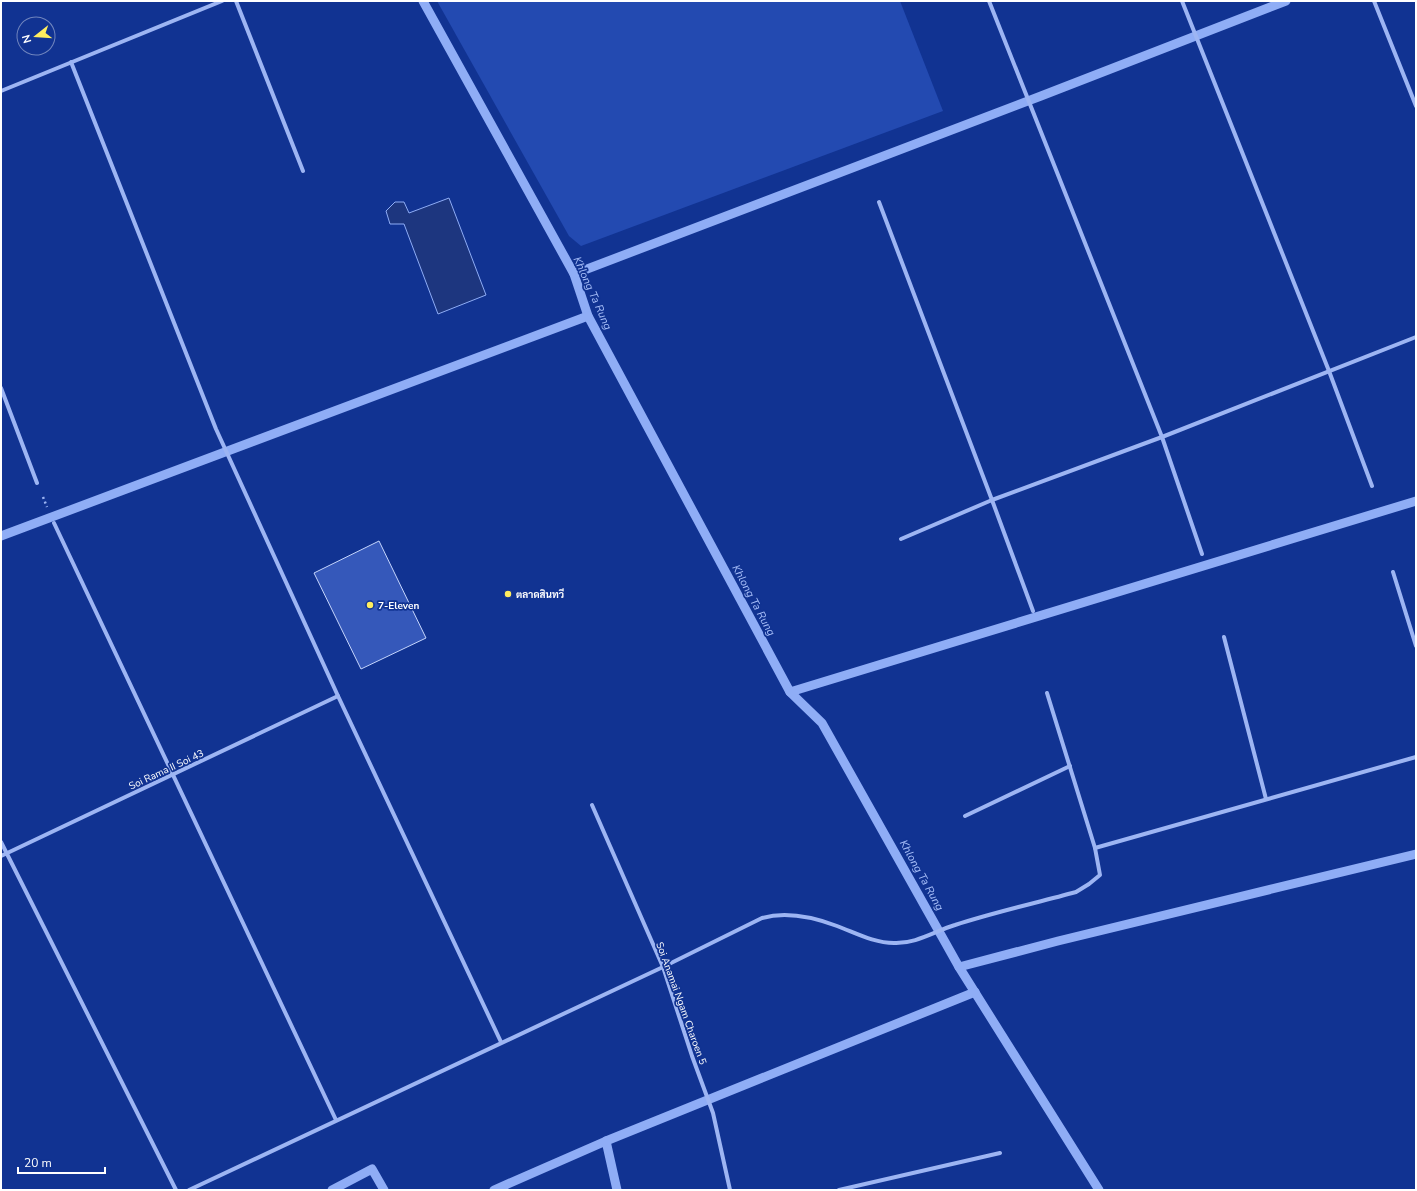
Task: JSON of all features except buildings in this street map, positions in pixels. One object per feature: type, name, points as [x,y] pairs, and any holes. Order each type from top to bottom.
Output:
[{"type":"street","points":[[2,89],[222,1]]},
{"type":"street","points":[[236,1],[303,171]]},
{"type":"street","points":[[989,1],[1162,437],[1202,554]]},
{"type":"street","points":[[1182,1],[1329,371],[1372,486]]},
{"type":"street","points":[[1374,1],[1416,106]]},
{"type":"street","points":[[71,62],[216,429],[241,486],[501,1042]]},
{"type":"street","points":[[880,202],[1033,611]]},
{"type":"street","points":[[901,539],[992,500],[1162,437],[1416,337]]},
{"type":"street","points":[[1,388],[37,484]]},
{"type":"street","points":[[54,523],[174,774],[336,1120]]},
{"type":"street","points":[[1393,572],[1416,646]]},
{"type":"street","points":[[1224,637],[1266,799]]},
{"type":"street","points":[[189,1190],[663,967],[762,918],[774,915],[799,915],[835,925],[881,943],[896,944],[910,942],[954,925],[1076,892],[1100,875],[1095,848],[1047,693]]},
{"type":"street","name":"Soi Rama II Soi 43","points":[[1,856],[338,696]]},
{"type":"street","points":[[1095,848],[1416,757]]},
{"type":"street","points":[[965,816],[1070,766]]},
{"type":"street","name":"Soi Anamai Ngam Charoen 5","points":[[592,805],[663,967],[692,1056],[713,1113],[730,1190]]},
{"type":"street","points":[[1,842],[176,1190]]},
{"type":"street","points":[[839,1190],[1000,1153]]},
{"type":"path","points":[[37,484],[54,523]]},
{"type":"shaded area","points":[[437,1],[900,1],[943,111],[581,246],[569,236]]},
{"type":"shaded area","points":[[449,198],[486,295],[438,314],[404,224],[390,224],[386,211],[395,202],[404,202],[409,213]]},
{"type":"waterway","name":"Khlong Ta Rung","points":[[423,1],[574,274],[588,316],[790,692],[822,723],[959,967],[1099,1190]]},
{"type":"waterway","points":[[574,274],[1286,1]]},
{"type":"waterway","points":[[1,536],[588,316]]},
{"type":"waterway","points":[[790,692],[1416,501]]},
{"type":"waterway","points":[[959,967],[1058,941],[1416,854]]},
{"type":"waterway","points":[[494,1190],[606,1141],[975,992]]},
{"type":"waterway","points":[[606,1141],[617,1190]]},
{"type":"waterway","points":[[332,1190],[372,1169],[384,1190]]},
{"type":"place","name":"ตลาดสินทวี","points":[[508,594]]},
{"type":"place","name":"7-Eleven","points":[[370,605]]}]
